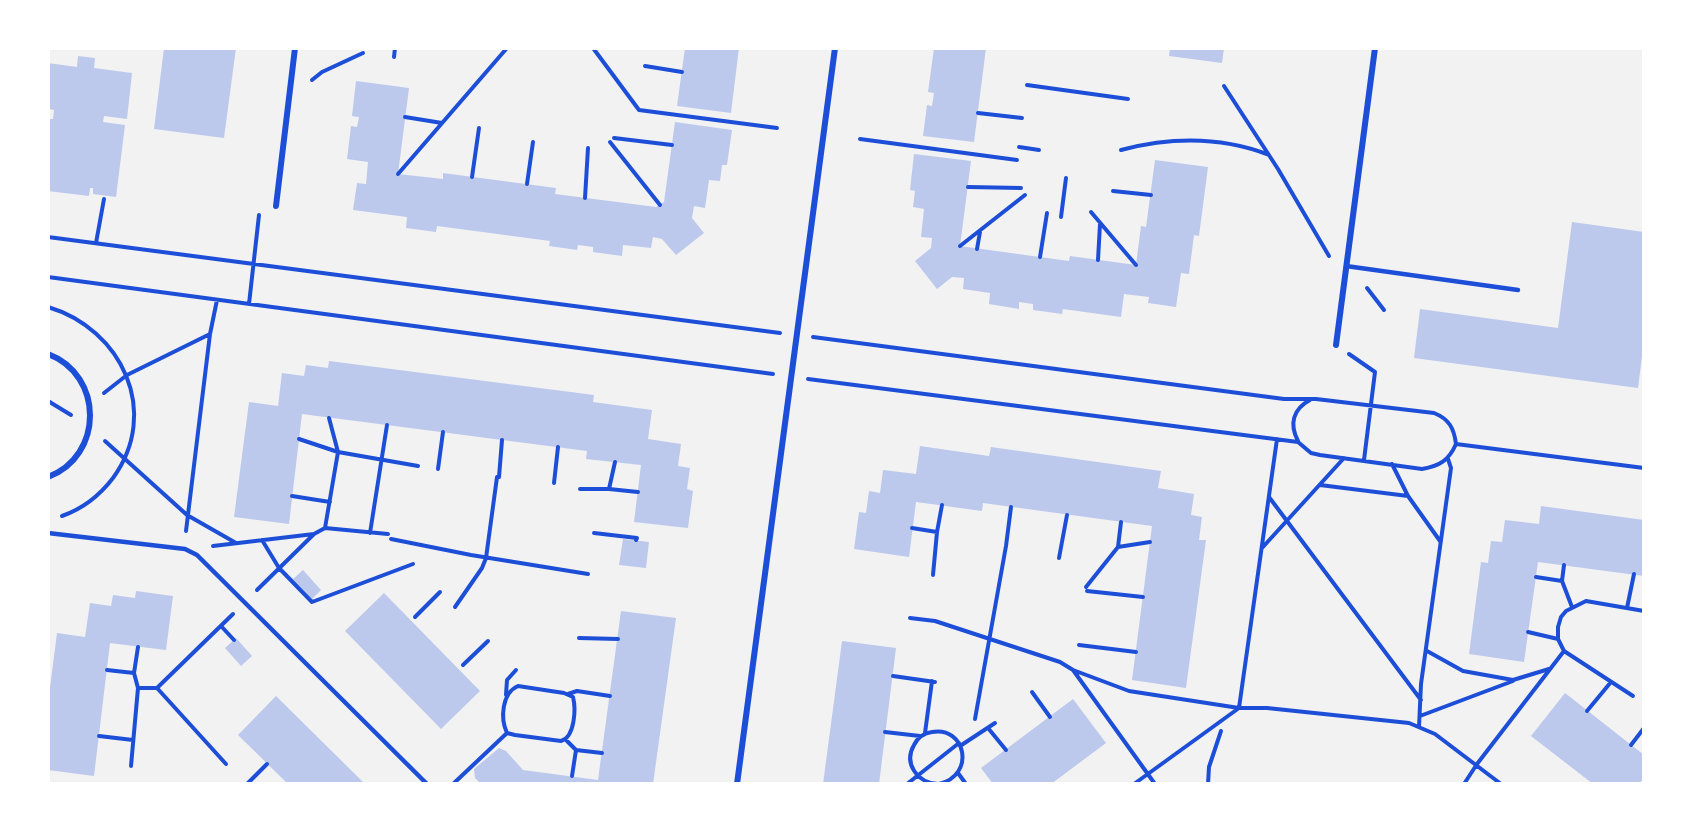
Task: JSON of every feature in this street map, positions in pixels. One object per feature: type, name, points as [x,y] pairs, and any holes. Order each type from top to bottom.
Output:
[{"type":"street","points":[[276,206],[295,48]]},
{"type":"street","points":[[737,784],[835,48]]},
{"type":"street","points":[[1336,345],[1376,48]]},
{"type":"street","points":[[48,354],[65,363],[76,373],[85,388],[90,403],[89,427],[81,449],[71,464],[56,475],[48,477]]},
{"type":"lane","points":[[1346,267],[1518,290]]},
{"type":"lane","points":[[48,533],[185,549],[197,555],[206,561],[427,784]]},
{"type":"path","points":[[394,57],[395,48]]},
{"type":"path","points":[[398,174],[507,48]]},
{"type":"path","points":[[593,48],[639,110],[777,128]]},
{"type":"path","points":[[312,80],[322,72],[363,53]]},
{"type":"path","points":[[645,66],[682,72]]},
{"type":"path","points":[[1027,86],[1128,99]]},
{"type":"path","points":[[1224,86],[1269,155],[1329,257]]},
{"type":"path","points":[[978,113],[1022,118]]},
{"type":"path","points":[[405,117],[442,123]]},
{"type":"path","points":[[472,177],[478,128]]},
{"type":"path","points":[[614,138],[672,145]]},
{"type":"path","points":[[860,139],[1017,160]]},
{"type":"path","points":[[1121,150],[1148,143],[1185,140],[1244,145],[1269,155]]},
{"type":"path","points":[[527,184],[533,141]]},
{"type":"path","points":[[610,142],[660,205]]},
{"type":"path","points":[[1019,147],[1039,150]]},
{"type":"path","points":[[585,198],[588,148]]},
{"type":"path","points":[[1060,217],[1066,178]]},
{"type":"path","points":[[968,187],[1021,188]]},
{"type":"path","points":[[1113,191],[1151,195]]},
{"type":"path","points":[[960,246],[1025,195]]},
{"type":"path","points":[[96,243],[104,199]]},
{"type":"path","points":[[1091,212],[1136,265]]},
{"type":"path","points":[[1040,257],[1047,213]]},
{"type":"path","points":[[249,304],[259,214]]},
{"type":"path","points":[[1098,260],[1100,224]]},
{"type":"path","points":[[977,249],[981,230]]},
{"type":"path","points":[[48,237],[784,334]]},
{"type":"path","points":[[48,277],[778,375]]},
{"type":"path","points":[[217,300],[210,334],[187,515],[185,549],[314,534]]},
{"type":"path","points":[[90,403],[127,375],[210,334]]},
{"type":"path","points":[[812,337],[1284,399],[1316,399],[1434,412],[1449,422],[1456,444],[1448,459],[1433,467],[1422,469],[1311,453],[1298,442],[1292,427],[1296,412],[1301,405],[1316,399]]},
{"type":"path","points":[[1336,345],[1376,372],[1364,460]]},
{"type":"path","points":[[807,379],[1298,442]]},
{"type":"path","points":[[48,401],[89,427],[187,515],[237,543]]},
{"type":"path","points":[[325,528],[338,452],[329,418]]},
{"type":"path","points":[[370,533],[387,425]]},
{"type":"path","points":[[438,469],[444,432]]},
{"type":"path","points":[[299,439],[338,452],[418,466]]},
{"type":"path","points":[[1134,784],[1239,708],[1277,439]]},
{"type":"path","points":[[455,607],[482,568],[486,558],[502,440]]},
{"type":"path","points":[[1456,444],[1644,468]]},
{"type":"path","points":[[554,483],[558,447]]},
{"type":"path","points":[[1262,548],[1344,458]]},
{"type":"path","points":[[1419,727],[1421,684],[1451,468],[1448,459]]},
{"type":"path","points":[[609,489],[615,462]]},
{"type":"path","points":[[1392,464],[1408,496],[1440,542]]},
{"type":"path","points":[[1319,485],[1408,496]]},
{"type":"path","points":[[580,489],[638,492]]},
{"type":"path","points":[[292,496],[330,502]]},
{"type":"path","points":[[1269,496],[1421,700]]},
{"type":"path","points":[[933,575],[942,505]]},
{"type":"path","points":[[975,719],[1011,507]]},
{"type":"path","points":[[1059,558],[1067,515]]},
{"type":"path","points":[[1121,522],[1118,547],[1086,589],[1143,597]]},
{"type":"path","points":[[138,688],[157,688],[314,534],[325,528],[370,533],[486,558],[588,574]]},
{"type":"path","points":[[912,528],[937,532]]},
{"type":"path","points":[[594,533],[637,538],[636,540]]},
{"type":"path","points":[[262,540],[279,568],[312,602],[413,564]]},
{"type":"path","points":[[1118,547],[1150,542]]},
{"type":"path","points":[[1564,565],[1562,581],[1572,607]]},
{"type":"path","points":[[1627,608],[1634,574]]},
{"type":"path","points":[[1536,577],[1562,581]]},
{"type":"path","points":[[415,617],[440,592]]},
{"type":"path","points":[[1633,696],[1564,651],[1558,639],[1558,627],[1561,617],[1572,607],[1586,601],[1644,611]]},
{"type":"path","points":[[910,618],[935,621],[1060,662],[1073,670],[1129,691],[1239,708],[1279,709],[1409,723],[1435,734],[1501,784]]},
{"type":"path","points":[[221,626],[234,640]]},
{"type":"path","points":[[1528,632],[1558,639]]},
{"type":"path","points":[[579,639],[618,639]]},
{"type":"path","points":[[463,665],[488,641]]},
{"type":"path","points":[[1079,645],[1136,652]]},
{"type":"path","points":[[131,766],[138,688],[134,674],[138,646]]},
{"type":"path","points":[[1426,650],[1463,671],[1513,680]]},
{"type":"path","points":[[1464,784],[1476,765],[1564,651]]},
{"type":"path","points":[[1420,716],[1513,680],[1550,669]]},
{"type":"path","points":[[107,670],[134,674]]},
{"type":"path","points":[[506,696],[518,686],[568,694],[573,697],[574,706],[570,734],[566,740],[561,741],[507,732],[503,725],[507,680],[516,670]]},
{"type":"path","points":[[1073,670],[1155,784]]},
{"type":"path","points":[[885,732],[923,735],[938,731],[948,733],[960,745],[963,755],[962,765],[958,773],[939,784],[924,781],[917,776],[910,761],[910,752],[914,743],[923,735],[934,682],[893,676]]},
{"type":"path","points":[[1587,711],[1611,682]]},
{"type":"path","points":[[157,688],[226,764]]},
{"type":"path","points":[[568,694],[577,691],[610,696]]},
{"type":"path","points":[[1032,693],[1050,717]]},
{"type":"path","points":[[906,784],[995,723]]},
{"type":"path","points":[[988,728],[1006,750]]},
{"type":"path","points":[[1631,745],[1644,728]]},
{"type":"path","points":[[1208,784],[1209,767],[1221,731]]},
{"type":"path","points":[[453,784],[507,732]]},
{"type":"path","points":[[99,736],[133,740]]},
{"type":"path","points":[[566,740],[576,750],[602,753]]},
{"type":"path","points":[[572,776],[576,750]]},
{"type":"path","points":[[247,784],[267,764]]},
{"type":"path","points":[[958,773],[966,784]]},
{"type":"path","points":[[916,784],[917,776]]},
{"type":"building","points":[[164,48],[236,48],[224,138],[154,129]]},
{"type":"building","points":[[685,48],[739,48],[731,113],[677,106]]},
{"type":"building","points":[[934,48],[986,48],[974,142],[923,136],[927,105],[932,106],[934,93],[928,92]]},
{"type":"building","points":[[1170,48],[1224,48],[1222,63],[1169,56]]},
{"type":"building","points":[[78,56],[95,58],[94,68],[132,73],[127,119],[104,116],[103,122],[125,125],[116,197],[93,194],[93,188],[90,188],[89,196],[48,191],[50,180],[48,180],[48,119],[53,119],[54,110],[48,109],[48,63],[77,67]]},
{"type":"building","points":[[356,81],[409,88],[398,174],[443,179],[443,173],[556,188],[555,194],[656,207],[664,202],[675,122],[732,130],[727,165],[722,165],[720,181],[709,180],[705,208],[694,206],[692,218],[704,233],[676,255],[662,239],[653,237],[651,248],[623,245],[622,256],[593,252],[593,247],[578,245],[577,250],[549,246],[550,241],[437,226],[436,232],[406,228],[407,217],[353,210],[357,183],[366,184],[368,162],[347,159],[351,126],[357,127],[359,117],[352,116]]},
{"type":"building","points":[[914,154],[971,161],[960,246],[1069,261],[1070,256],[1136,265],[1141,226],[1146,227],[1155,160],[1208,167],[1199,236],[1194,235],[1189,274],[1181,273],[1176,307],[1148,303],[1149,297],[1124,294],[1121,317],[1063,309],[1062,314],[1033,310],[1033,304],[1019,302],[1019,309],[989,304],[990,293],[963,289],[964,278],[952,277],[937,289],[915,261],[931,248],[932,238],[921,237],[924,209],[913,207],[915,191],[910,190]]},
{"type":"building","points":[[1572,222],[1644,232],[1644,340],[1638,388],[1414,358],[1420,309],[1558,328]]},
{"type":"building","points":[[329,361],[594,395],[593,402],[652,410],[648,439],[681,444],[678,466],[690,468],[687,489],[693,491],[688,528],[634,522],[641,465],[586,459],[587,451],[302,414],[289,524],[234,517],[249,402],[278,406],[282,373],[304,376],[306,365],[328,368]]},
{"type":"building","points":[[920,446],[989,456],[991,447],[1161,471],[1158,488],[1194,494],[1191,515],[1202,517],[1199,540],[1206,540],[1186,688],[1132,680],[1152,526],[983,503],[982,511],[916,502],[909,557],[854,549],[859,512],[866,513],[869,491],[880,493],[883,470],[916,474]]},
{"type":"building","points":[[1541,506],[1644,520],[1644,576],[1538,562],[1524,662],[1469,654],[1481,562],[1488,563],[1491,541],[1502,542],[1505,520],[1539,524]]},
{"type":"building","points":[[623,539],[649,542],[646,568],[619,565]]},
{"type":"building","points":[[303,570],[321,590],[312,599],[293,579]]},
{"type":"building","points":[[136,591],[173,596],[166,650],[110,643],[94,776],[48,770],[48,703],[57,633],[85,637],[90,603],[111,606],[113,595],[135,598]]},
{"type":"building","points":[[384,593],[480,691],[441,729],[345,631]]},
{"type":"building","points":[[621,611],[676,618],[653,784],[481,784],[475,778],[474,769],[499,748],[506,751],[523,770],[598,780]]},
{"type":"building","points":[[236,638],[252,656],[241,666],[225,648]]},
{"type":"building","points":[[842,641],[896,648],[879,784],[823,784]]},
{"type":"building","points":[[1565,693],[1644,755],[1644,778],[1639,784],[1593,784],[1531,736]]},
{"type":"building","points":[[276,696],[365,784],[288,784],[238,735]]},
{"type":"building","points":[[1073,699],[1106,743],[1051,784],[993,784],[981,768]]}]
